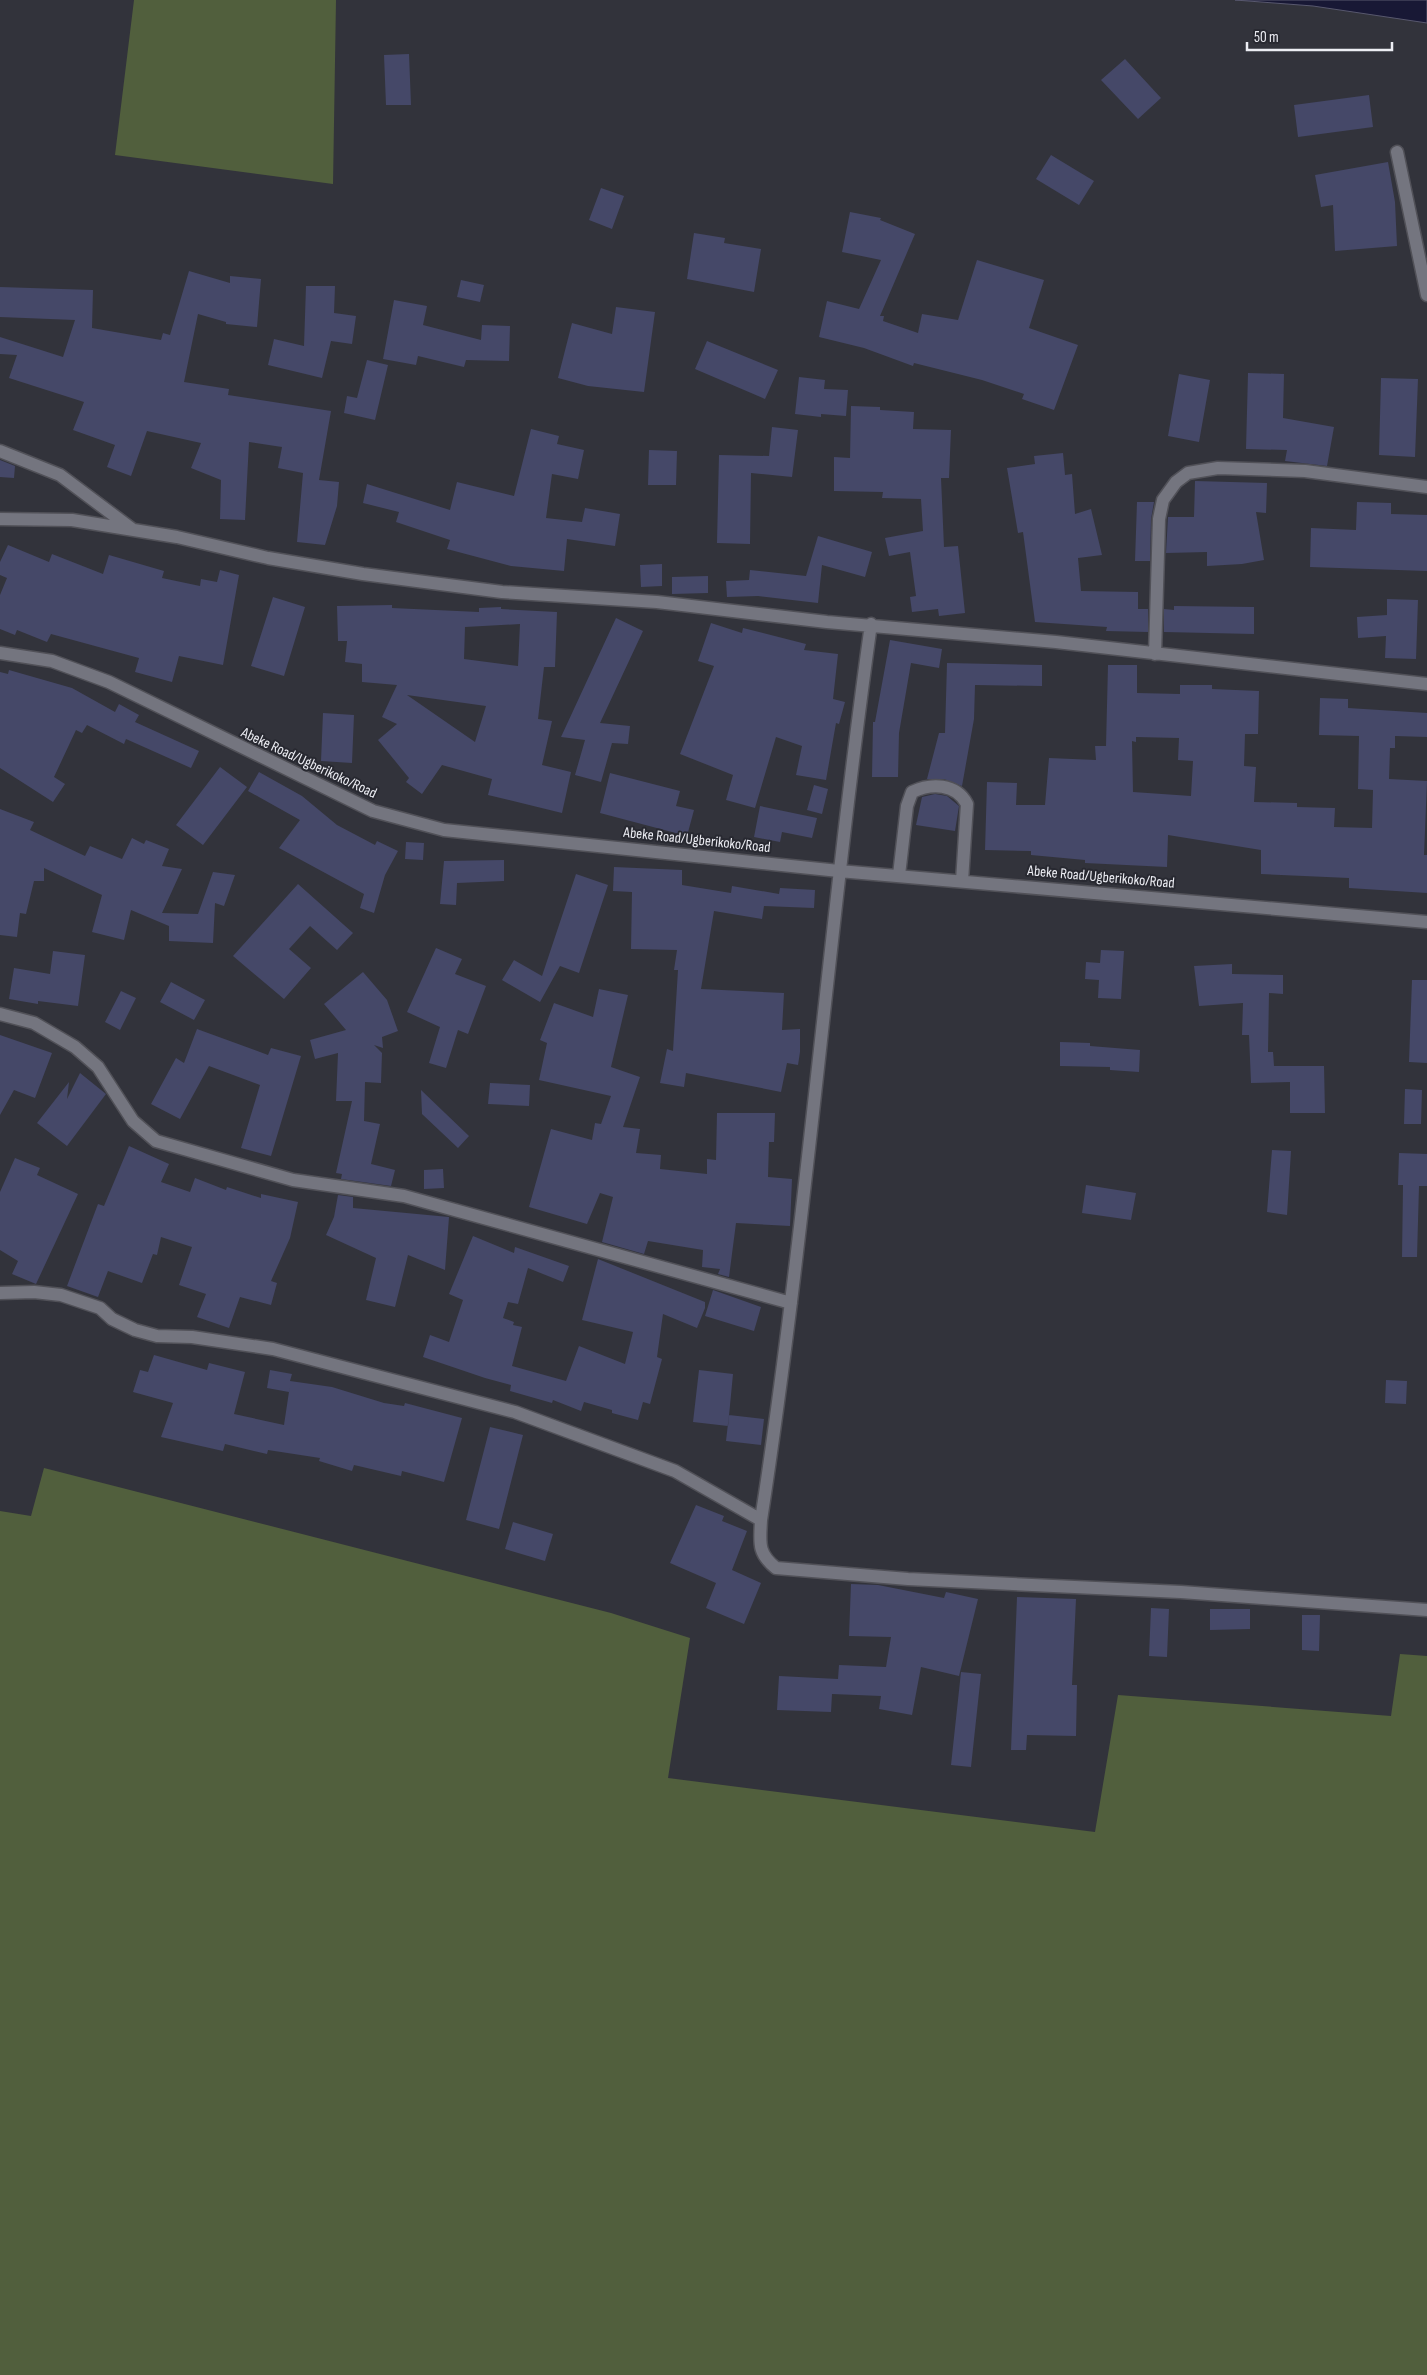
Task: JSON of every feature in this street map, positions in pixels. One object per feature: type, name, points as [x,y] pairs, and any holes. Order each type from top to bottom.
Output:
[{"type":"street","points":[[1398,152],[1427,295]]},
{"type":"street","points":[[0,451],[60,475],[134,530]]},
{"type":"street","points":[[1155,654],[1159,519],[1163,500],[1176,482],[1188,473],[1218,468],[1305,471],[1427,487]]},
{"type":"street","points":[[0,519],[72,520],[178,537],[268,558],[363,574],[502,592],[656,602],[828,622],[870,624],[1427,684]]},
{"type":"street","points":[[870,624],[839,870],[792,1303],[761,1520],[759,1544],[766,1560],[776,1568],[908,1579],[1181,1592],[1427,1610]]},
{"type":"street","name":"Abeke Road/Ugberikoko/Road","points":[[0,653],[52,661],[109,682],[373,811],[444,830],[839,870],[1427,922]]},
{"type":"street","points":[[899,875],[907,806],[912,792],[926,786],[939,786],[952,789],[963,796],[967,804],[962,881]]},
{"type":"street","points":[[0,1014],[34,1023],[75,1047],[98,1067],[133,1121],[156,1141],[294,1180],[404,1196],[792,1303]]},
{"type":"street","points":[[0,1294],[34,1292],[61,1295],[100,1308],[112,1319],[157,1336],[192,1337],[273,1349],[515,1412],[675,1471],[761,1520]]},
{"type":"green space","points":[[134,0],[336,0],[333,184],[115,155]]},
{"type":"green space","points":[[44,1468],[611,1613],[690,1638],[668,1778],[1095,1832],[1118,1695],[1391,1716],[1400,1654],[1427,1656],[1427,2375],[0,2375],[0,1511],[31,1516]]},
{"type":"shaded area","points":[[1235,0],[1427,0],[1427,23],[1313,6]]},
{"type":"building","points":[[409,54],[411,105],[386,105],[384,55]]},
{"type":"building","points":[[1125,59],[1161,98],[1138,119],[1101,80]]},
{"type":"building","points":[[1369,95],[1373,127],[1298,137],[1294,105]]},
{"type":"building","points":[[1051,155],[1094,181],[1079,205],[1036,179]]},
{"type":"building","points":[[1388,162],[1395,202],[1397,246],[1335,251],[1333,205],[1321,207],[1315,175]]},
{"type":"building","points":[[601,188],[624,196],[612,229],[589,220]]},
{"type":"building","points":[[850,212],[881,218],[880,220],[915,234],[880,316],[884,316],[883,321],[918,333],[922,314],[958,320],[977,260],[1044,280],[1029,328],[1078,345],[1054,410],[1022,399],[1024,394],[982,380],[914,363],[913,366],[864,348],[819,337],[827,301],[859,309],[881,260],[842,252]]},
{"type":"building","points":[[694,233],[725,238],[724,243],[761,249],[754,292],[687,279]]},
{"type":"building","points":[[189,271],[230,283],[230,276],[261,279],[257,327],[226,324],[226,322],[198,314],[184,382],[229,389],[228,395],[331,411],[319,480],[339,482],[337,506],[325,545],[297,542],[303,473],[278,468],[282,447],[249,442],[245,520],[220,519],[221,480],[191,468],[201,443],[147,431],[131,476],[107,467],[115,445],[73,430],[84,402],[9,378],[17,355],[0,354],[0,337],[63,357],[75,320],[0,317],[0,287],[93,290],[92,328],[161,340],[163,333],[170,335]]},
{"type":"building","points":[[461,280],[484,285],[480,302],[457,297]]},
{"type":"building","points":[[306,286],[335,286],[334,313],[356,316],[352,344],[331,341],[322,378],[268,365],[274,339],[304,346]]},
{"type":"building","points":[[394,300],[427,306],[423,325],[481,340],[482,325],[510,326],[509,361],[466,360],[464,367],[418,356],[416,365],[383,359]]},
{"type":"building","points":[[616,307],[655,312],[644,392],[588,386],[558,378],[572,323],[612,334]]},
{"type":"building","points":[[707,341],[778,370],[765,399],[695,369]]},
{"type":"building","points":[[367,360],[388,365],[375,420],[344,413],[347,396],[357,398]]},
{"type":"building","points":[[1248,373],[1284,374],[1283,418],[1334,427],[1327,466],[1285,461],[1287,450],[1246,449]]},
{"type":"building","points":[[1179,374],[1210,380],[1199,442],[1168,436]]},
{"type":"building","points":[[799,377],[825,380],[824,389],[848,390],[846,416],[821,414],[821,417],[795,414]]},
{"type":"building","points":[[1381,378],[1418,379],[1415,457],[1379,455]]},
{"type":"building","points":[[851,406],[880,407],[880,410],[914,412],[913,429],[951,430],[949,478],[941,478],[944,547],[958,546],[965,613],[939,616],[938,609],[912,612],[910,597],[916,596],[910,552],[889,556],[885,538],[923,531],[921,499],[882,498],[883,492],[834,491],[834,457],[850,458]]},
{"type":"building","points":[[772,427],[798,430],[792,477],[751,473],[750,544],[717,543],[719,455],[769,456]]},
{"type":"building","points":[[531,429],[559,436],[557,444],[584,450],[578,479],[552,474],[546,518],[582,522],[585,508],[620,514],[615,546],[567,539],[564,571],[511,566],[447,549],[450,540],[396,522],[399,512],[363,503],[367,484],[450,510],[457,482],[514,496]]},
{"type":"building","points":[[649,450],[677,451],[676,485],[648,485]]},
{"type":"building","points":[[1063,453],[1065,475],[1072,474],[1075,514],[1091,509],[1102,555],[1078,558],[1081,591],[1138,592],[1138,609],[1148,609],[1148,632],[1106,631],[1107,627],[1035,622],[1023,532],[1018,533],[1007,468],[1035,464],[1034,456]]},
{"type":"building","points":[[0,460],[15,466],[14,478],[0,477]]},
{"type":"building","points":[[1195,481],[1267,483],[1266,513],[1256,512],[1264,560],[1242,564],[1207,566],[1207,552],[1166,553],[1168,517],[1194,517]]},
{"type":"building","points":[[1137,502],[1154,502],[1151,519],[1150,561],[1135,561]]},
{"type":"building","points":[[1357,502],[1391,503],[1391,514],[1427,515],[1427,571],[1310,567],[1311,528],[1356,530]]},
{"type":"building","points":[[818,536],[872,552],[865,577],[822,565],[818,603],[758,596],[727,597],[726,581],[749,580],[750,570],[806,576]]},
{"type":"building","points":[[8,545],[49,562],[52,554],[103,574],[109,555],[164,571],[162,578],[200,586],[201,579],[217,582],[220,570],[239,575],[223,665],[179,656],[172,682],[135,672],[139,658],[51,634],[47,642],[17,630],[15,635],[0,629],[0,595],[7,578],[0,575],[0,562]]},
{"type":"building","points":[[662,564],[662,586],[641,587],[640,565]]},
{"type":"building","points":[[708,576],[708,593],[672,594],[672,577]]},
{"type":"building","points":[[273,597],[305,607],[284,676],[251,666]]},
{"type":"building","points":[[1387,599],[1418,600],[1416,659],[1385,658],[1386,636],[1358,638],[1357,617],[1387,615]]},
{"type":"building","points":[[392,605],[392,608],[479,612],[479,608],[501,607],[501,609],[557,612],[555,667],[544,667],[538,719],[552,721],[542,765],[571,772],[562,813],[488,795],[492,779],[442,765],[422,794],[406,782],[409,778],[378,740],[397,724],[382,717],[397,685],[362,682],[362,664],[345,662],[347,641],[338,641],[337,606]],"holes":[[[520,624],[518,666],[464,659],[465,627]],[[407,695],[486,706],[475,742]]]},
{"type":"building","points":[[1174,606],[1254,607],[1254,634],[1164,632],[1164,609],[1174,610]]},
{"type":"building","points":[[616,618],[643,631],[600,723],[630,726],[628,744],[612,743],[601,782],[575,775],[585,740],[561,737]]},
{"type":"building","points":[[711,623],[742,633],[743,628],[806,644],[804,650],[838,654],[833,699],[845,702],[839,724],[836,723],[826,780],[796,775],[802,746],[776,737],[755,808],[726,800],[733,775],[680,754],[714,666],[698,661]]},
{"type":"building","points":[[890,640],[942,649],[939,668],[911,663],[899,733],[898,777],[872,777],[873,722],[875,722]]},
{"type":"building","points":[[947,663],[1042,665],[1042,686],[975,685],[974,719],[962,786],[944,779],[927,779],[939,733],[945,733]]},
{"type":"building","points":[[1108,665],[1137,665],[1137,693],[1180,694],[1180,685],[1212,685],[1212,689],[1259,691],[1258,734],[1245,734],[1244,766],[1256,767],[1254,802],[1297,803],[1297,807],[1335,808],[1334,827],[1372,828],[1373,790],[1358,789],[1359,736],[1319,735],[1320,698],[1348,699],[1348,708],[1427,713],[1427,737],[1395,736],[1395,748],[1390,748],[1389,779],[1427,781],[1424,855],[1427,855],[1427,893],[1349,888],[1349,878],[1261,874],[1261,850],[1168,835],[1167,867],[1085,863],[1085,860],[1031,855],[1031,851],[985,850],[987,782],[1017,783],[1016,805],[1045,805],[1049,758],[1096,760],[1095,746],[1106,746]],"holes":[[[1136,737],[1179,738],[1178,760],[1193,761],[1191,796],[1133,792],[1132,741],[1136,742]]]},
{"type":"building","points":[[9,670],[72,688],[115,712],[119,704],[139,715],[135,722],[199,751],[191,768],[126,739],[124,744],[87,725],[82,733],[76,730],[54,777],[65,784],[53,802],[0,768],[0,672],[8,674]]},
{"type":"building","points":[[323,713],[354,715],[352,763],[321,761]]},
{"type":"building","points":[[220,767],[247,787],[203,845],[176,825]]},
{"type":"building","points":[[259,772],[302,796],[337,825],[375,845],[377,841],[398,851],[385,875],[374,913],[360,908],[364,894],[279,848],[300,820],[248,791]]},
{"type":"building","points":[[610,773],[680,791],[676,806],[694,810],[687,836],[600,813]]},
{"type":"building","points":[[814,785],[828,789],[822,814],[807,810]]},
{"type":"building","points":[[935,794],[947,796],[959,806],[955,831],[916,825],[922,797]]},
{"type":"building","points":[[760,806],[817,818],[812,838],[782,832],[780,842],[754,837]]},
{"type":"building","points":[[0,809],[34,822],[30,830],[85,856],[90,846],[122,859],[132,838],[144,844],[146,840],[169,849],[162,866],[182,869],[162,913],[198,914],[213,872],[235,875],[224,906],[215,903],[213,943],[169,941],[169,926],[131,910],[124,940],[92,932],[102,895],[44,868],[44,881],[34,881],[26,914],[20,913],[17,937],[0,935]]},
{"type":"building","points":[[406,842],[424,843],[423,860],[405,859]]},
{"type":"building","points":[[504,860],[504,881],[457,883],[456,905],[440,904],[444,861]]},
{"type":"building","points":[[614,867],[682,870],[682,885],[731,893],[732,886],[779,894],[780,888],[815,890],[814,908],[764,906],[762,919],[714,911],[701,989],[784,993],[782,1030],[800,1029],[798,1065],[787,1063],[781,1092],[686,1073],[684,1087],[660,1083],[667,1049],[673,1051],[678,970],[674,970],[677,950],[631,949],[632,892],[613,891]]},
{"type":"building","points":[[576,874],[608,885],[579,973],[560,966],[540,1002],[502,980],[514,960],[542,976]]},
{"type":"building","points":[[298,884],[353,933],[337,950],[310,926],[289,949],[311,968],[284,999],[233,956]]},
{"type":"building","points":[[436,948],[462,959],[455,974],[486,986],[468,1034],[458,1030],[446,1068],[429,1063],[440,1027],[407,1012]]},
{"type":"building","points":[[1101,950],[1124,951],[1121,999],[1098,998],[1099,980],[1085,979],[1086,962],[1100,963]]},
{"type":"building","points":[[53,951],[85,955],[78,1006],[38,1001],[38,1004],[9,999],[14,968],[50,974]]},
{"type":"building","points":[[1232,964],[1232,974],[1283,975],[1283,994],[1269,993],[1268,1052],[1273,1052],[1274,1066],[1324,1066],[1325,1113],[1290,1113],[1290,1082],[1251,1083],[1249,1035],[1242,1035],[1243,1003],[1199,1006],[1194,966]]},
{"type":"building","points":[[363,972],[387,1000],[398,1031],[382,1037],[383,1048],[374,1045],[382,1053],[381,1083],[365,1082],[364,1121],[380,1124],[371,1164],[395,1170],[391,1186],[341,1179],[342,1174],[336,1173],[352,1101],[336,1101],[338,1053],[315,1059],[310,1040],[346,1030],[324,1004]]},
{"type":"building","points":[[1412,980],[1427,980],[1427,1063],[1409,1062]]},
{"type":"building","points":[[171,982],[205,1000],[194,1020],[160,1002]]},
{"type":"building","points":[[599,989],[628,995],[611,1067],[640,1077],[623,1127],[640,1129],[636,1153],[661,1155],[660,1169],[707,1174],[707,1159],[716,1160],[717,1113],[775,1113],[774,1142],[769,1142],[768,1177],[792,1179],[790,1226],[736,1223],[729,1277],[718,1274],[720,1269],[702,1267],[703,1250],[648,1241],[644,1254],[602,1242],[613,1197],[600,1193],[587,1224],[529,1207],[551,1129],[592,1140],[595,1123],[601,1124],[611,1096],[539,1080],[547,1043],[540,1040],[554,1003],[593,1017]]},
{"type":"building","points":[[121,991],[136,998],[120,1030],[105,1022]]},
{"type":"building","points":[[197,1029],[268,1055],[271,1048],[301,1056],[271,1156],[241,1148],[260,1085],[209,1066],[180,1119],[151,1104],[176,1058],[184,1063]]},
{"type":"building","points":[[0,1035],[52,1053],[35,1098],[14,1090],[0,1115]]},
{"type":"building","points":[[1060,1042],[1090,1043],[1090,1046],[1140,1050],[1139,1072],[1110,1070],[1110,1067],[1060,1066]]},
{"type":"building","points":[[80,1073],[106,1094],[67,1146],[37,1123],[69,1082],[67,1099]]},
{"type":"building","points":[[490,1083],[530,1085],[529,1106],[488,1104]]},
{"type":"building","points":[[1405,1089],[1422,1090],[1421,1124],[1404,1124]]},
{"type":"building","points":[[421,1090],[469,1136],[458,1148],[422,1114]]},
{"type":"building","points":[[129,1146],[169,1164],[161,1182],[190,1192],[195,1178],[226,1190],[227,1187],[261,1198],[261,1194],[298,1202],[290,1238],[271,1281],[277,1283],[271,1305],[240,1297],[229,1328],[197,1317],[206,1294],[179,1285],[192,1247],[161,1237],[157,1255],[153,1254],[142,1283],[108,1271],[98,1297],[67,1286],[98,1204],[104,1206]]},
{"type":"building","points":[[1272,1150],[1291,1151],[1287,1215],[1267,1212]]},
{"type":"building","points":[[1399,1153],[1427,1154],[1427,1186],[1419,1186],[1417,1257],[1402,1257],[1403,1185],[1398,1185]]},
{"type":"building","points":[[15,1158],[40,1168],[37,1175],[78,1194],[36,1284],[12,1274],[18,1261],[0,1250],[0,1192]]},
{"type":"building","points":[[443,1169],[444,1188],[424,1189],[424,1170]]},
{"type":"building","points":[[1086,1185],[1136,1193],[1131,1220],[1082,1213]]},
{"type":"building","points":[[338,1195],[353,1197],[353,1208],[449,1217],[445,1270],[408,1255],[395,1307],[366,1300],[376,1258],[326,1235],[334,1217]]},
{"type":"building","points":[[473,1236],[514,1253],[515,1247],[569,1266],[563,1282],[528,1268],[518,1304],[508,1302],[503,1318],[514,1322],[513,1325],[522,1327],[512,1366],[566,1381],[579,1346],[625,1364],[633,1332],[582,1320],[598,1259],[705,1302],[705,1308],[697,1328],[663,1314],[657,1357],[662,1359],[650,1404],[643,1402],[638,1420],[612,1413],[612,1410],[584,1402],[581,1411],[553,1400],[552,1403],[510,1391],[511,1385],[423,1357],[430,1335],[449,1342],[463,1300],[449,1294]]},
{"type":"building","points":[[713,1290],[761,1307],[754,1331],[705,1316]]},
{"type":"building","points":[[154,1355],[207,1370],[209,1363],[245,1372],[234,1414],[284,1425],[289,1392],[267,1388],[270,1370],[292,1374],[290,1381],[332,1387],[384,1403],[404,1406],[405,1403],[462,1418],[444,1482],[402,1471],[401,1476],[354,1465],[352,1471],[319,1461],[320,1458],[268,1450],[267,1454],[225,1444],[223,1451],[161,1437],[173,1403],[133,1392],[140,1370],[148,1372]]},
{"type":"building","points":[[699,1370],[733,1374],[728,1426],[693,1422]]},
{"type":"building","points":[[1386,1380],[1407,1381],[1406,1404],[1385,1403]]},
{"type":"building","points":[[729,1415],[764,1419],[761,1445],[726,1441]]},
{"type":"building","points":[[490,1427],[523,1435],[499,1529],[466,1520]]},
{"type":"building","points":[[696,1505],[724,1516],[722,1521],[747,1531],[732,1570],[761,1583],[744,1624],[706,1608],[716,1583],[670,1563]]},
{"type":"building","points":[[513,1522],[553,1534],[545,1561],[505,1549]]},
{"type":"building","points":[[851,1584],[878,1585],[944,1598],[946,1592],[978,1599],[959,1676],[921,1667],[912,1715],[879,1709],[881,1696],[832,1694],[831,1712],[777,1710],[779,1676],[838,1679],[839,1665],[886,1667],[891,1637],[849,1636]]},
{"type":"building","points":[[1017,1597],[1076,1599],[1072,1685],[1077,1685],[1076,1736],[1027,1735],[1026,1750],[1011,1750]]},
{"type":"building","points":[[1151,1608],[1169,1609],[1167,1657],[1149,1656]]},
{"type":"building","points":[[1210,1609],[1250,1609],[1250,1629],[1210,1630]]},
{"type":"building","points":[[1302,1615],[1320,1615],[1319,1651],[1302,1650]]},
{"type":"building","points":[[961,1672],[981,1674],[971,1767],[951,1765]]}]
